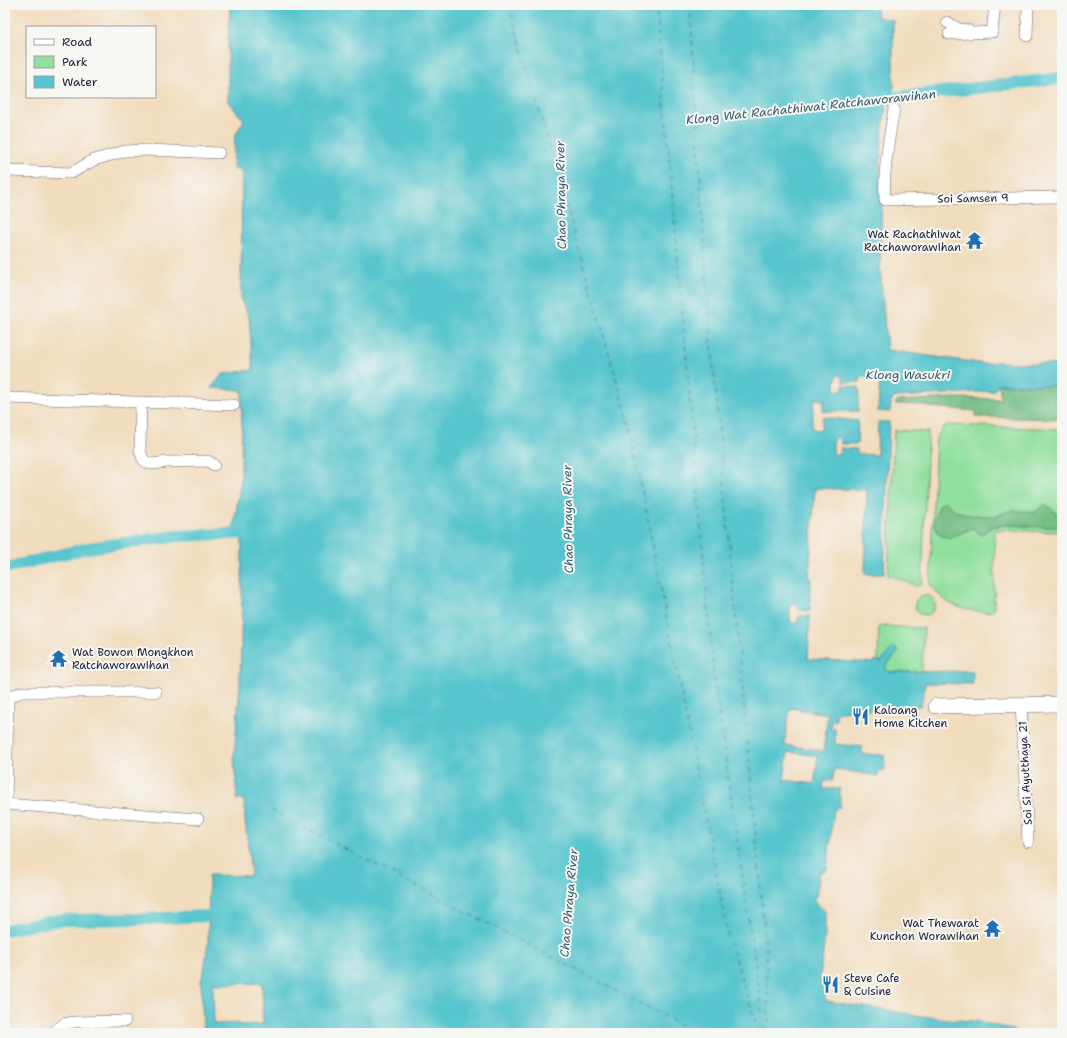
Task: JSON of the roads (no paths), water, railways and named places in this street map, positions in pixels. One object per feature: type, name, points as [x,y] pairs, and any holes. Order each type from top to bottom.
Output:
[{"type":"street","points":[[949,34],[976,34],[992,32],[995,5]]},
{"type":"street","points":[[1027,36],[1028,5]]},
{"type":"street","points":[[947,22],[959,29],[968,30],[976,34]]},
{"type":"street","name":"Soi Samsen 9","points":[[894,108],[886,160],[884,186],[885,200],[1062,197]]},
{"type":"street","points":[[5,171],[71,173],[94,160],[125,151],[147,150],[219,153]]},
{"type":"street","points":[[5,398],[234,405]]},
{"type":"street","points":[[141,402],[140,450],[143,459],[147,463],[208,461],[214,465]]},
{"type":"street","points":[[156,692],[22,692],[11,696],[8,700],[6,805],[198,819]]},
{"type":"street","name":"Soi Si Ayutthaya 21","points":[[1021,704],[1028,842]]},
{"type":"street","points":[[936,706],[1062,704]]},
{"type":"street","points":[[52,1033],[64,1024],[74,1022],[125,1021]]},
{"type":"water","points":[[230,5],[876,5],[877,17],[893,20],[894,87],[887,102],[883,126],[880,167],[882,186],[880,268],[887,350],[986,364],[996,362],[1062,365],[1062,386],[999,384],[993,391],[897,397],[893,398],[891,402],[890,412],[878,411],[880,378],[860,377],[860,382],[843,382],[843,378],[839,375],[836,378],[835,388],[838,392],[843,389],[843,385],[859,387],[858,411],[823,411],[824,400],[814,399],[812,429],[821,430],[823,417],[858,421],[857,444],[841,444],[841,441],[837,437],[833,441],[833,452],[836,455],[841,452],[840,448],[857,449],[857,454],[877,455],[878,422],[889,422],[884,574],[865,574],[867,490],[815,488],[809,578],[811,579],[810,611],[799,610],[795,602],[790,606],[790,620],[794,624],[798,621],[799,616],[810,616],[808,659],[874,663],[875,660],[881,662],[893,647],[899,651],[885,667],[889,672],[973,671],[973,684],[925,683],[921,706],[840,712],[836,714],[836,720],[831,721],[831,728],[835,728],[835,744],[862,747],[862,754],[884,755],[885,770],[879,770],[877,776],[835,769],[832,781],[824,781],[823,789],[840,789],[840,808],[834,809],[827,870],[820,872],[815,902],[825,911],[825,935],[820,978],[826,1001],[928,1017],[982,1022],[1025,1033],[206,1033],[203,1026],[201,981],[204,972],[208,942],[209,875],[250,876],[251,874],[244,800],[237,800],[234,756],[240,685],[242,539],[233,531],[241,480],[242,390],[211,388],[223,374],[253,370],[249,317],[241,300],[242,171],[233,168],[235,136],[244,120],[228,102]],"holes":[[[790,708],[828,714],[823,751],[784,745]],[[788,752],[818,756],[814,784],[784,780]],[[262,983],[263,1024],[214,1024],[213,984]]]},
{"type":"waterway","name":"Klong Wat Rachathiwat Ratchaworawihan","points":[[873,100],[1062,78]]},
{"type":"waterway","points":[[5,568],[88,548],[177,536],[250,533]]},
{"type":"waterway","points":[[5,930],[59,920],[145,919],[225,915]]},
{"type":"place","name":"Wat Rachathiwat Ratchaworawihan","points":[[974,240]]},
{"type":"place","name":"Wat Bowon Mongkhon Ratchaworawihan","points":[[59,658]]},
{"type":"place","name":"Kaloang Home Kitchen","points":[[861,716]]},
{"type":"place","name":"Wat Thewarat Kunchon Worawihan","points":[[992,929]]},
{"type":"place","name":"Steve Cafe & Cuisine","points":[[831,984]]},
{"type":"water label","name":"Chao Phraya River","points":[[561,195]]},
{"type":"water label","name":"Klong Wasukri","points":[[908,375]]},
{"type":"water label","name":"Chao Phraya River","points":[[568,519]]},
{"type":"water label","name":"Chao Phraya River","points":[[569,903]]}]
